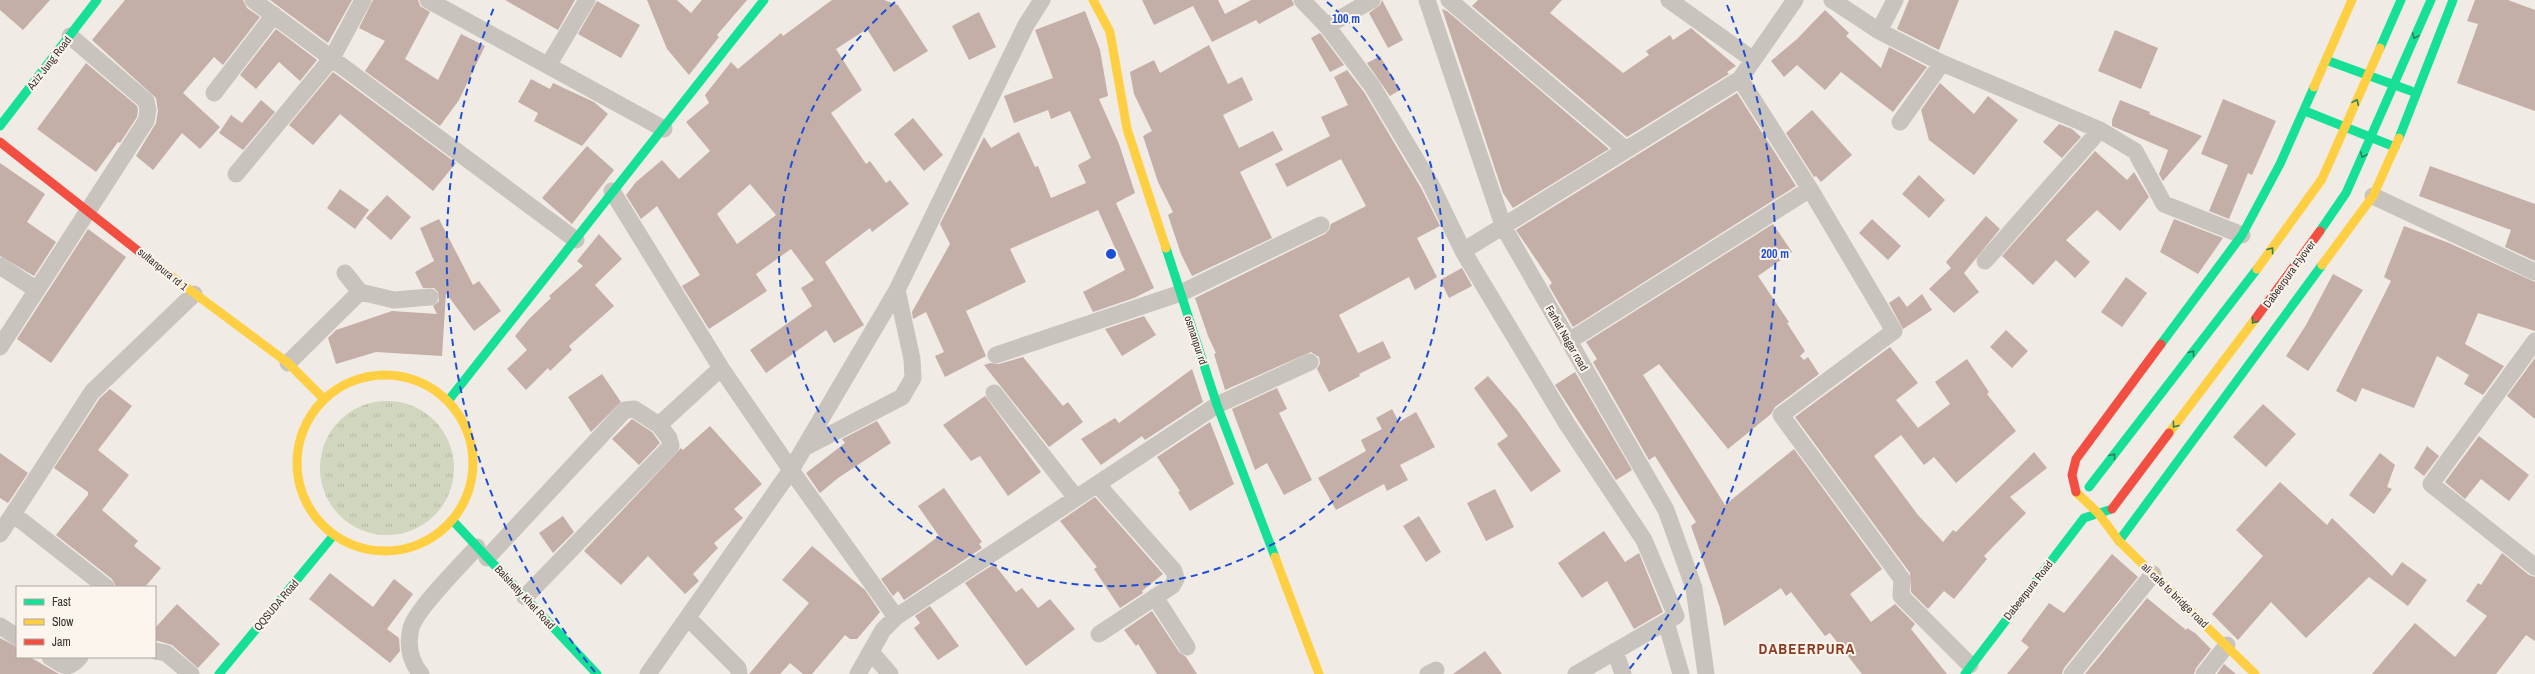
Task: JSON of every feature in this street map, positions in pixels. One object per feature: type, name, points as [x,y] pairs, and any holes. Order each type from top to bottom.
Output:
[{"type":"street","name":"Aziz Jung Road","points":[[0,126],[97,0]]},
{"type":"street","points":[[253,0],[576,240]]},
{"type":"street","points":[[236,174],[332,58],[363,0]]},
{"type":"street","points":[[428,0],[549,64],[664,129]]},
{"type":"street","points":[[549,64],[587,0]]},
{"type":"street","points":[[448,400],[576,240],[612,191],[664,129],[764,0]]},
{"type":"street","points":[[648,674],[791,470],[897,290],[1026,25],[1042,0]]},
{"type":"street","name":"osmanpur rd","points":[[1093,0],[1110,32],[1127,129],[1217,405],[1318,674]]},
{"type":"street","points":[[1302,0],[1327,26],[1372,86],[1430,183],[1463,252],[1567,424],[1644,540],[1676,616],[1576,674]]},
{"type":"street","points":[[1327,26],[1372,0]]},
{"type":"street","name":"Farhat Nagar road","points":[[1427,0],[1504,228],[1666,510],[1694,588],[1706,674]]},
{"type":"street","points":[[1449,0],[1626,150]]},
{"type":"street","points":[[1669,0],[1752,59]]},
{"type":"street","points":[[1463,252],[1504,228],[1740,79],[1752,59],[1795,0]]},
{"type":"street","points":[[1832,0],[1879,31],[1942,63],[2100,130],[2135,151],[2164,204],[2242,235]]},
{"type":"street","points":[[1879,31],[1894,0]]},
{"type":"street","name":"ali cafe to bridge road","points":[[2255,674],[2119,541],[2098,514],[2086,504],[2075,491],[2072,475],[2076,459],[2242,235],[2280,164],[2305,111],[2352,0]]},
{"type":"street","points":[[2098,514],[2084,518],[2089,487],[2272,250],[2322,179],[2401,0]]},
{"type":"street","name":"Dabeerpura Flyover","points":[[2098,514],[2112,509],[2293,270],[2346,194],[2431,0]]},
{"type":"street","points":[[2119,541],[2373,196],[2395,148],[2453,0]]},
{"type":"street","points":[[214,93],[274,15]]},
{"type":"street","points":[[0,347],[146,121],[148,110],[146,101],[70,36]]},
{"type":"street","points":[[2326,60],[2416,93]]},
{"type":"street","points":[[1900,122],[1942,63]]},
{"type":"street","points":[[1740,79],[1810,189],[1894,331],[1781,414],[1902,579],[1901,596],[1968,669]]},
{"type":"street","points":[[2305,111],[2395,148]]},
{"type":"street","points":[[1985,261],[2100,130]]},
{"type":"street","name":"sultanpura rd 1","points":[[0,142],[88,209],[194,294],[288,363],[324,399]]},
{"type":"street","points":[[1569,341],[1810,189]]},
{"type":"street","points":[[612,191],[721,368],[791,470],[896,617]]},
{"type":"street","points":[[2373,196],[2535,272]]},
{"type":"street","points":[[996,355],[1181,293],[1321,226]]},
{"type":"street","points":[[0,266],[36,290]]},
{"type":"street","points":[[345,273],[360,292],[394,300],[430,297]]},
{"type":"street","points":[[803,449],[902,397],[913,378],[912,360],[897,290]]},
{"type":"street","points":[[288,363],[360,292]]},
{"type":"street","points":[[0,534],[92,392],[194,294]]},
{"type":"street","points":[[2535,341],[2431,484],[2535,567]]},
{"type":"street","points":[[858,674],[883,630],[896,617],[1217,405],[1310,362]]},
{"type":"street","points":[[659,425],[721,368]]},
{"type":"street","points":[[378,375],[404,376],[430,387],[448,400],[464,423],[472,445],[473,474],[466,498],[453,521],[430,542],[396,552],[360,549],[333,536],[310,512],[299,484],[297,452],[307,422],[324,399],[348,383],[378,375]]},
{"type":"street","points":[[994,393],[1076,498]]},
{"type":"street","points":[[416,672],[409,652],[411,627],[425,607],[625,410],[634,409],[659,425],[669,438],[672,446],[524,597]]},
{"type":"street","points":[[1097,484],[1174,571],[1176,579],[1172,586],[1099,634]]},
{"type":"street","points":[[13,514],[105,586]]},
{"type":"street","name":"Dabeerpura Road","points":[[1968,669],[2084,518]]},
{"type":"street","name":"Balshetty Khet Road","points":[[453,521],[597,674]]},
{"type":"street","name":"QQSUDA Road","points":[[219,674],[333,536]]},
{"type":"street","points":[[2072,674],[2154,574]]},
{"type":"street","points":[[1154,597],[1187,647]]},
{"type":"street","points":[[688,618],[738,668],[739,674]]},
{"type":"street","points":[[1666,622],[1681,674]]},
{"type":"street","points":[[0,626],[16,636]]},
{"type":"street","points":[[2204,674],[2227,645]]},
{"type":"street","points":[[156,651],[166,653],[192,674]]},
{"type":"street","points":[[1615,651],[1623,674]]},
{"type":"street","points":[[871,652],[890,674]]},
{"type":"street","points":[[52,658],[69,666],[73,666],[79,658]]},
{"type":"green space","points":[[387,401],[406,404],[418,409],[434,421],[446,437],[451,449],[454,468],[451,487],[446,499],[434,515],[418,527],[406,532],[387,535],[368,532],[356,527],[340,515],[328,499],[323,487],[320,468],[323,449],[328,437],[340,421],[356,409],[368,404]]},
{"type":"building","points":[[0,0],[50,0],[23,30],[0,10]]},
{"type":"building","points":[[125,0],[243,0],[247,8],[260,17],[223,65],[214,57],[183,93],[220,127],[200,149],[182,133],[153,170],[136,156],[156,123],[158,111],[156,98],[92,40]]},
{"type":"building","points":[[270,0],[352,0],[328,43]]},
{"type":"building","points":[[373,0],[418,0],[420,6],[430,12],[405,59],[438,80],[461,34],[485,46],[459,100],[440,126],[365,71],[385,41],[359,28]]},
{"type":"building","points":[[505,0],[575,0],[558,30]]},
{"type":"building","points":[[647,0],[677,0],[691,13],[702,0],[747,0],[717,35],[719,37],[689,75],[667,49]]},
{"type":"building","points":[[832,0],[884,0],[898,5],[928,51],[894,72],[867,29],[836,49],[862,90],[831,113],[866,164],[870,161],[886,183],[890,180],[909,204],[872,232],[870,228],[825,262],[864,325],[834,343],[826,330],[766,373],[750,350],[812,306],[801,288],[814,280],[791,249],[756,274],[767,291],[709,329],[682,286],[700,275],[657,206],[641,219],[626,195],[636,182],[662,160],[679,179],[710,151],[686,122],[709,103],[705,95],[731,62],[738,69],[781,33],[783,36]],"holes":[[[750,184],[776,215],[737,244],[717,214]]]},
{"type":"building","points":[[1142,0],[1218,0],[1225,14],[1251,0],[1292,0],[1294,5],[1259,24],[1256,20],[1212,42],[1193,6],[1154,25]]},
{"type":"building","points":[[1382,0],[1403,40],[1388,48],[1369,13],[1380,5]]},
{"type":"building","points":[[1478,0],[1562,0],[1550,13],[1623,73],[1649,55],[1646,51],[1670,35],[1673,40],[1691,28],[1736,66],[1727,72],[1729,74],[1627,137],[1472,6]]},
{"type":"building","points":[[1909,0],[1959,0],[1939,50],[1897,29]]},
{"type":"building","points":[[2475,0],[2508,0],[2535,10],[2535,111],[2457,83],[2478,24],[2467,21]]},
{"type":"building","points":[[597,1],[640,25],[621,58],[578,34]]},
{"type":"building","points":[[1442,9],[1447,11],[1609,149],[1513,208],[1503,193]]},
{"type":"building","points":[[1825,10],[1849,33],[1846,36],[1881,68],[1889,47],[1927,67],[1893,112],[1841,72],[1825,90],[1797,65],[1784,77],[1771,61],[1797,39]]},
{"type":"building","points":[[1085,11],[1100,50],[1108,96],[1099,99],[1119,144],[1135,193],[1116,203],[1154,288],[1134,298],[1093,312],[1083,292],[1125,270],[1098,210],[1010,249],[1026,282],[966,311],[986,356],[945,377],[935,356],[944,352],[926,312],[913,319],[912,312],[950,244],[940,224],[984,137],[991,148],[1019,132],[1035,167],[1038,166],[1051,198],[1086,183],[1078,165],[1091,158],[1070,111],[1051,119],[1048,110],[1014,123],[1004,96],[1053,78],[1035,30]]},
{"type":"building","points":[[979,12],[996,47],[969,60],[952,26]]},
{"type":"building","points":[[276,29],[317,60],[300,81],[279,62],[256,89],[240,75]]},
{"type":"building","points":[[2115,30],[2158,48],[2141,89],[2098,71]]},
{"type":"building","points":[[1320,33],[1344,65],[1330,72],[1311,38]]},
{"type":"building","points":[[1209,45],[1228,84],[1242,77],[1253,100],[1223,115],[1239,148],[1273,131],[1283,150],[1240,172],[1272,238],[1192,276],[1181,254],[1168,215],[1173,212],[1158,182],[1143,136],[1152,131],[1134,94],[1130,72],[1154,60],[1160,73]]},
{"type":"building","points":[[1380,56],[1400,90],[1390,96],[1367,63]]},
{"type":"building","points":[[86,63],[137,106],[138,110],[137,117],[120,143],[118,142],[96,172],[37,129]]},
{"type":"building","points":[[1347,70],[1364,92],[1421,188],[1440,226],[1417,238],[1437,277],[1415,290],[1409,277],[1339,315],[1358,353],[1383,341],[1391,358],[1359,374],[1360,376],[1329,392],[1317,369],[1320,363],[1319,357],[1311,352],[1225,390],[1214,354],[1216,353],[1208,336],[1195,298],[1325,234],[1329,230],[1331,224],[1366,206],[1341,159],[1287,187],[1275,164],[1330,136],[1321,117],[1348,105],[1334,77]]},
{"type":"building","points":[[333,72],[456,163],[433,191],[340,114],[313,145],[289,125]]},
{"type":"building","points":[[531,79],[550,89],[553,83],[594,102],[608,114],[582,146],[534,121],[538,113],[518,102]]},
{"type":"building","points":[[1940,83],[1974,114],[1988,96],[2018,120],[1974,175],[1929,140],[1921,110]]},
{"type":"building","points":[[1737,93],[1796,186],[1573,327],[1549,286],[1552,283],[1516,230]]},
{"type":"building","points":[[2223,99],[2276,121],[2252,175],[2248,173],[2229,219],[2209,211],[2228,165],[2201,154]]},
{"type":"building","points":[[261,100],[275,112],[243,150],[219,133],[231,115],[242,123]]},
{"type":"building","points":[[2120,100],[2202,136],[2163,181],[2159,174],[2168,150],[2112,126],[2112,120]]},
{"type":"building","points":[[1812,110],[1852,155],[1821,182],[1816,176],[1814,177],[1786,133]]},
{"type":"building","points":[[913,118],[943,155],[924,171],[894,134]]},
{"type":"building","points":[[2059,124],[2072,129],[2081,137],[2062,158],[2043,142]]},
{"type":"building","points":[[587,146],[614,170],[572,224],[542,198]]},
{"type":"building","points":[[2095,151],[2127,180],[2134,172],[2149,197],[2120,231],[2097,210],[2066,240],[2090,262],[2075,278],[2056,260],[2033,285],[2002,256]]},
{"type":"building","points":[[0,163],[45,194],[27,222],[56,242],[34,276],[0,256]]},
{"type":"building","points":[[2430,166],[2535,204],[2535,261],[2505,247],[2511,230],[2419,196]]},
{"type":"building","points":[[1919,175],[1945,200],[1929,218],[1902,194]]},
{"type":"building","points":[[340,189],[369,210],[355,229],[327,208]]},
{"type":"building","points":[[387,195],[411,217],[391,240],[366,218]]},
{"type":"building","points":[[1986,216],[2000,229],[1964,273],[1979,292],[1954,313],[1929,289],[1951,268],[1946,262]]},
{"type":"building","points":[[439,219],[473,285],[479,281],[501,311],[474,331],[446,293],[442,356],[376,352],[336,364],[328,338],[336,330],[392,311],[437,314],[433,306],[439,301],[438,292],[434,288],[423,288],[415,272],[434,261],[420,228]]},
{"type":"building","points":[[1872,219],[1901,246],[1888,260],[1859,233]]},
{"type":"building","points":[[2174,219],[2223,238],[2198,274],[2160,252]]},
{"type":"building","points":[[1773,224],[1792,252],[1758,276],[1789,322],[1787,323],[1805,351],[1800,356],[1804,360],[1808,357],[1819,374],[1775,407],[1771,414],[1728,449],[1659,364],[1643,375],[1725,505],[1794,449],[1882,569],[1850,594],[1871,622],[1895,604],[1915,624],[1911,629],[1947,674],[1862,674],[1830,633],[1825,636],[1791,592],[1786,596],[1781,588],[1724,626],[1720,608],[1691,526],[1696,522],[1655,456],[1649,460],[1593,362],[1597,359],[1586,342]]},
{"type":"building","points":[[2404,226],[2449,243],[2535,282],[2535,331],[2478,313],[2465,344],[2504,366],[2483,395],[2464,384],[2469,375],[2437,356],[2414,408],[2362,388],[2356,402],[2336,391],[2391,281],[2384,277]]},
{"type":"building","points":[[88,229],[126,257],[51,363],[17,339]]},
{"type":"building","points":[[599,234],[622,259],[595,285],[614,306],[569,346],[572,350],[550,371],[548,368],[526,390],[507,369],[527,350],[515,336],[529,319],[551,298],[549,296],[583,266],[577,261]]},
{"type":"building","points":[[1462,268],[1472,286],[1449,298],[1440,280]]},
{"type":"building","points":[[2333,274],[2363,290],[2308,371],[2286,356],[2306,325]]},
{"type":"building","points":[[2126,277],[2147,293],[2122,327],[2101,312]]},
{"type":"building","points":[[1922,294],[1932,310],[1903,329],[1889,303],[1899,296],[1907,307]]},
{"type":"building","points":[[1144,316],[1156,335],[1122,356],[1105,329]]},
{"type":"building","points":[[2006,330],[2028,351],[2012,368],[1990,347]]},
{"type":"building","points":[[1890,347],[1918,383],[1896,400],[1918,428],[1950,404],[1935,382],[1967,359],[1989,392],[1987,394],[2016,431],[1956,483],[1934,457],[1924,465],[1901,435],[1874,456],[1918,515],[1943,542],[1953,530],[1956,532],[2034,452],[2047,468],[2010,497],[2026,513],[1984,556],[1987,559],[1954,599],[1944,591],[1928,609],[1911,592],[1910,573],[1795,417]]},
{"type":"building","points":[[1023,357],[1063,406],[1068,402],[1083,422],[1049,447],[984,365],[990,363],[999,364]]},
{"type":"building","points":[[2535,358],[2535,419],[2507,396]]},
{"type":"building","points":[[1192,369],[1203,402],[1145,440],[1142,436],[1101,465],[1081,439],[1115,418],[1119,423]]},
{"type":"building","points":[[1575,372],[1632,470],[1616,480],[1555,385]]},
{"type":"building","points":[[602,374],[621,402],[591,432],[568,397]]},
{"type":"building","points":[[1488,376],[1518,411],[1561,471],[1531,492],[1497,444],[1508,436],[1474,388]]},
{"type":"building","points":[[1277,388],[1287,409],[1279,413],[1312,480],[1284,495],[1267,463],[1255,470],[1232,409]]},
{"type":"building","points":[[110,389],[132,406],[98,450],[129,475],[102,510],[138,541],[134,546],[161,568],[146,586],[116,586],[112,579],[56,535],[88,495],[88,492],[54,468],[100,398]]},
{"type":"building","points":[[985,396],[1041,472],[1008,496],[980,456],[971,461],[943,425]]},
{"type":"building","points":[[2263,404],[2296,434],[2266,467],[2233,437]]},
{"type":"building","points":[[1392,409],[1399,422],[1416,412],[1435,447],[1400,465],[1408,480],[1387,491],[1384,484],[1336,510],[1318,478],[1366,451],[1361,440],[1382,429],[1376,418]]},
{"type":"building","points":[[632,419],[652,432],[660,443],[639,465],[612,439]]},
{"type":"building","points":[[877,421],[891,443],[838,478],[820,493],[806,473],[845,443],[842,439]]},
{"type":"building","points":[[1210,422],[1234,484],[1190,511],[1178,492],[1180,491],[1157,457]]},
{"type":"building","points":[[710,426],[762,484],[734,509],[743,518],[714,543],[718,548],[693,574],[699,581],[685,594],[648,556],[621,585],[584,551],[681,448],[683,450]]},
{"type":"building","points":[[2479,436],[2529,475],[2509,501],[2481,479],[2465,499],[2445,482]]},
{"type":"building","points":[[2427,446],[2439,456],[2424,476],[2414,468]]},
{"type":"building","points":[[0,453],[28,473],[8,503],[0,498]]},
{"type":"building","points":[[2380,453],[2395,465],[2387,487],[2392,489],[2374,514],[2349,495]]},
{"type":"building","points":[[2280,482],[2327,525],[2332,518],[2392,576],[2402,562],[2427,580],[2408,606],[2369,577],[2306,638],[2271,602],[2238,640],[2212,614],[2263,556],[2236,530]]},
{"type":"building","points":[[944,488],[982,542],[979,544],[982,548],[904,600],[898,591],[893,596],[881,579],[939,536],[918,506]]},
{"type":"building","points":[[1495,489],[1514,527],[1486,541],[1467,503]]},
{"type":"building","points":[[1095,497],[1163,574],[1142,591],[1143,593],[1120,608],[1094,569],[1097,567],[1060,521]]},
{"type":"building","points":[[563,516],[574,532],[553,553],[539,533]]},
{"type":"building","points":[[1419,516],[1441,552],[1426,562],[1403,526]]},
{"type":"building","points":[[1604,531],[1625,562],[1639,553],[1663,612],[1634,629],[1607,581],[1582,598],[1558,563]]},
{"type":"building","points":[[812,546],[865,590],[880,612],[857,639],[850,639],[845,635],[812,674],[803,674],[790,663],[780,674],[749,674],[809,603],[782,580]]},
{"type":"building","points":[[2502,553],[2529,575],[2535,577],[2535,641],[2526,635],[2496,674],[2372,674],[2415,623],[2455,657],[2487,616],[2466,601],[2478,583],[2481,585]]},
{"type":"building","points":[[2112,554],[2138,577],[2064,668],[2062,674],[2007,674],[2029,647],[2021,641],[2049,603],[2064,613]]},
{"type":"building","points":[[994,564],[1016,592],[1022,588],[1038,608],[1050,599],[1075,629],[1026,666],[965,583]]},
{"type":"building","points":[[330,573],[373,607],[394,579],[413,594],[387,629],[399,638],[400,651],[390,663],[309,599]]},
{"type":"building","points":[[2147,598],[2186,630],[2187,628],[2195,633],[2211,649],[2196,668],[2194,674],[2085,674]]},
{"type":"building","points":[[177,604],[220,644],[198,668],[172,645],[156,640],[156,627]]},
{"type":"building","points":[[930,606],[959,646],[938,660],[914,628],[920,623],[915,616]]},
{"type":"building","points":[[1152,611],[1179,652],[1186,657],[1197,674],[1157,674],[1138,644],[1136,646],[1124,630]]},
{"type":"building","points":[[0,638],[16,646],[16,658],[32,658],[59,674],[0,674]]},
{"type":"building","points":[[1485,651],[1502,674],[1453,674]]},
{"type":"building","points":[[2224,664],[2236,674],[2217,674]]},
{"type":"traffic: fast","points":[[0,126],[97,0]]},
{"type":"traffic: fast","points":[[448,401],[764,0]]},
{"type":"traffic: fast","points":[[2380,48],[2401,0]]},
{"type":"traffic: fast","points":[[2320,231],[2346,193],[2431,0]]},
{"type":"traffic: fast","points":[[2399,138],[2453,0]]},
{"type":"traffic: fast","points":[[2326,60],[2411,91]]},
{"type":"traffic: fast","points":[[2161,344],[2242,235],[2280,164],[2314,87]]},
{"type":"traffic: fast","points":[[2305,111],[2395,147]]},
{"type":"traffic: fast","points":[[1166,248],[1217,405],[1275,557]]},
{"type":"traffic: fast","points":[[2119,541],[2322,265]]},
{"type":"traffic: fast","points":[[2089,487],[2257,269]]},
{"type":"traffic: fast","points":[[1965,674],[2084,518],[2109,510]]},
{"type":"traffic: fast","points":[[453,521],[597,674]]},
{"type":"traffic: fast","points":[[219,674],[333,536]]},
{"type":"traffic: slow","points":[[1093,0],[1110,32],[1127,129],[1166,248]]},
{"type":"traffic: slow","points":[[2314,87],[2352,0]]},
{"type":"traffic: slow","points":[[2257,269],[2322,179],[2380,48]]},
{"type":"traffic: slow","points":[[2322,265],[2373,196],[2399,138]]},
{"type":"traffic: slow","points":[[151,261],[288,363],[324,399]]},
{"type":"traffic: slow","points":[[2169,433],[2256,318]]},
{"type":"traffic: slow","points":[[376,375],[394,375],[427,385],[441,395],[453,407],[463,421],[469,437],[473,454],[473,463],[473,472],[469,489],[463,505],[453,519],[441,531],[427,541],[411,547],[394,551],[376,551],[343,541],[329,531],[317,519],[307,505],[301,489],[297,472],[297,454],[307,421],[317,407],[329,395],[343,385],[359,379],[376,375]]},
{"type":"traffic: slow","points":[[2076,492],[2098,513],[2119,541],[2255,674]]},
{"type":"traffic: slow","points":[[1275,557],[1319,674]]},
{"type":"traffic: jam","points":[[0,142],[151,261]]},
{"type":"traffic: jam","points":[[2256,318],[2320,231]]},
{"type":"traffic: jam","points":[[2076,492],[2072,475],[2076,459],[2161,344]]},
{"type":"traffic: jam","points":[[2112,509],[2169,433]]},
{"type":"district","name":"DABEERPURA","points":[[1807,649]]}]
